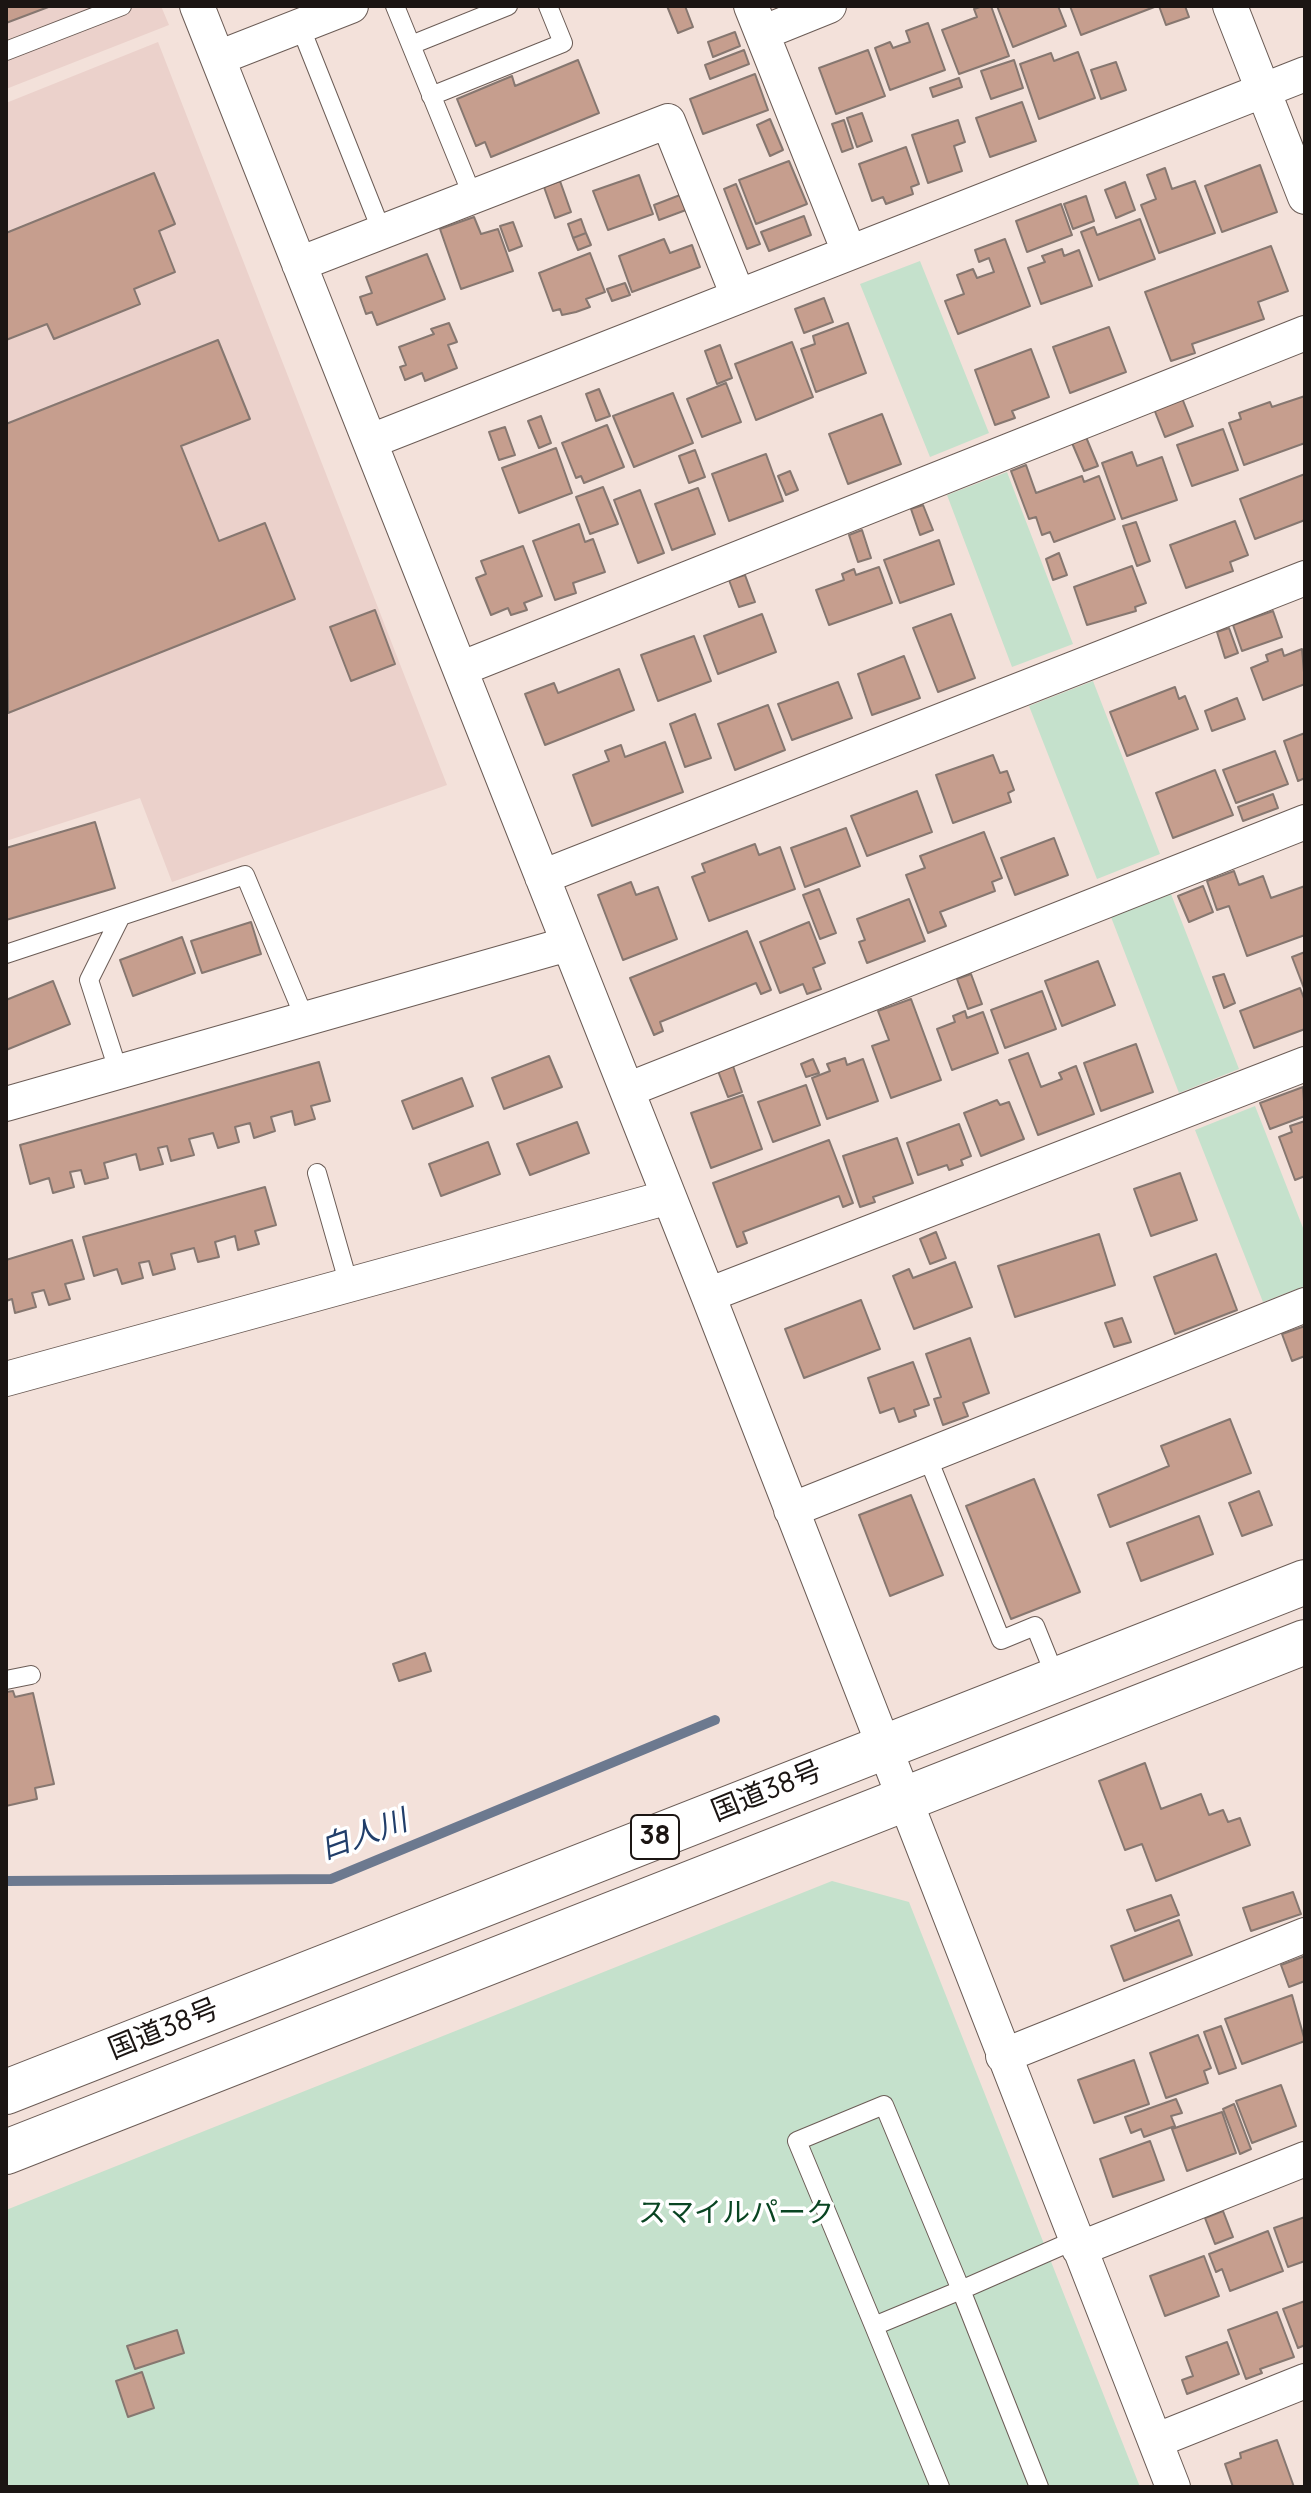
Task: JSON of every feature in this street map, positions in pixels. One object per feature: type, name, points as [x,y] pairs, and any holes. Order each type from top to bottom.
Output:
[{"type":"highway","name":"国道38号","points":[[6,2092],[1305,1582]]},
{"type":"highway","name":"国道38号","points":[[6,2152],[1305,1642]]},
{"type":"street","points":[[197,6],[708,1295],[1173,2487]]},
{"type":"street","points":[[218,58],[351,6]]},
{"type":"street","points":[[829,6],[756,19],[849,252]]},
{"type":"street","points":[[1230,6],[1305,197]]},
{"type":"street","points":[[371,441],[1305,74]]},
{"type":"street","points":[[299,264],[668,121],[738,296]]},
{"type":"street","points":[[460,669],[1305,333]]},
{"type":"street","points":[[542,877],[1305,578]]},
{"type":"street","points":[[627,1090],[1305,822]]},
{"type":"street","points":[[6,1104],[568,944]]},
{"type":"street","points":[[708,1295],[1305,1064]]},
{"type":"street","points":[[6,1379],[669,1197]]},
{"type":"street","points":[[791,1510],[1305,1305]]},
{"type":"street","points":[[1003,2056],[1305,1935]]},
{"type":"street","points":[[1077,2244],[1305,2159]]},
{"type":"street","points":[[1155,2441],[1305,2381]]},
{"type":"lane","points":[[6,51],[122,6]]},
{"type":"lane","points":[[395,6],[473,197]]},
{"type":"lane","points":[[411,45],[508,6]]},
{"type":"lane","points":[[431,96],[563,43],[548,6]]},
{"type":"lane","points":[[300,26],[382,232]]},
{"type":"lane","points":[[6,954],[245,875],[305,1019]]},
{"type":"lane","points":[[119,1073],[89,980],[121,916]]},
{"type":"lane","points":[[317,1173],[349,1285]]},
{"type":"lane","points":[[927,1456],[1001,1640],[1035,1626],[1056,1678]]},
{"type":"lane","points":[[6,1680],[31,1675]]},
{"type":"lane","points":[[940,2487],[797,2141],[884,2105],[1039,2487]]},
{"type":"lane","points":[[874,2326],[1077,2244]]},
{"type":"shaded area","points":[[6,6],[161,6],[169,25],[6,89]]},
{"type":"shaded area","points":[[158,42],[447,785],[172,882],[140,798],[6,841],[6,103]]},
{"type":"green space","points":[[920,261],[989,433],[930,457],[860,284]]},
{"type":"green space","points":[[1007,472],[1073,644],[1012,667],[947,495]]},
{"type":"green space","points":[[1093,681],[1160,854],[1097,879],[1029,706]]},
{"type":"green space","points":[[1171,894],[1239,1069],[1179,1093],[1111,917]]},
{"type":"green space","points":[[1255,1106],[1305,1233],[1305,1286],[1263,1302],[1195,1130]]},
{"type":"green space","name":"スマイルパーク","points":[[832,1881],[909,1902],[1140,2487],[6,2487],[6,2210]]},
{"type":"building","points":[[6,6],[51,6],[6,23]]},
{"type":"building","points":[[667,6],[685,6],[693,27],[678,33]]},
{"type":"building","points":[[991,6],[1009,56],[959,74],[942,30],[977,17],[974,9]]},
{"type":"building","points":[[997,6],[1058,6],[1066,26],[1013,47]]},
{"type":"building","points":[[1070,6],[1157,6],[1081,35]]},
{"type":"building","points":[[1159,6],[1185,6],[1189,17],[1166,25]]},
{"type":"building","points":[[928,23],[945,70],[890,90],[875,48],[890,42],[893,48],[910,42],[906,31]]},
{"type":"building","points":[[735,32],[740,46],[713,57],[708,42]]},
{"type":"building","points":[[744,50],[749,64],[710,79],[705,65]]},
{"type":"building","points":[[868,50],[885,96],[836,114],[819,68]]},
{"type":"building","points":[[1078,52],[1095,98],[1039,119],[1020,64],[1051,53],[1054,61]]},
{"type":"building","points":[[578,60],[599,113],[491,157],[485,142],[476,146],[457,99],[512,76],[515,86]]},
{"type":"building","points":[[1014,60],[1023,88],[991,99],[981,71]]},
{"type":"building","points":[[1116,62],[1126,90],[1101,99],[1091,70]]},
{"type":"building","points":[[755,74],[768,110],[703,134],[690,99]]},
{"type":"building","points":[[959,78],[962,87],[933,97],[930,88]]},
{"type":"building","points":[[1022,102],[1036,141],[990,157],[976,118]]},
{"type":"building","points":[[862,113],[872,141],[857,147],[847,118]]},
{"type":"building","points":[[770,119],[783,150],[770,156],[757,125]]},
{"type":"building","points":[[844,120],[853,148],[842,152],[832,124]]},
{"type":"building","points":[[958,120],[965,142],[954,146],[962,171],[928,183],[912,135]]},
{"type":"building","points":[[906,147],[919,184],[911,187],[913,194],[886,204],[883,197],[872,201],[859,164]]},
{"type":"building","points":[[789,161],[807,204],[756,224],[739,180]]},
{"type":"building","points":[[1260,165],[1277,212],[1222,232],[1205,186]]},
{"type":"building","points":[[1165,168],[1172,189],[1195,181],[1215,233],[1159,253],[1141,205],[1156,199],[1147,175]]},
{"type":"building","points":[[154,173],[175,224],[159,231],[175,272],[134,289],[140,304],[54,339],[47,324],[6,340],[6,233]]},
{"type":"building","points":[[639,175],[653,214],[608,230],[593,191]]},
{"type":"building","points":[[560,181],[571,212],[555,218],[544,187]]},
{"type":"building","points":[[1125,182],[1135,210],[1116,218],[1105,190]]},
{"type":"building","points":[[736,184],[760,244],[747,249],[724,189]]},
{"type":"building","points":[[680,195],[686,210],[659,220],[654,205]]},
{"type":"building","points":[[1086,196],[1094,221],[1073,229],[1064,204]]},
{"type":"building","points":[[1061,204],[1072,235],[1027,252],[1016,221]]},
{"type":"building","points":[[804,216],[811,235],[769,251],[761,232]]},
{"type":"building","points":[[474,217],[481,234],[498,229],[513,271],[461,289],[440,229]]},
{"type":"building","points":[[581,219],[586,233],[573,238],[568,224]]},
{"type":"building","points":[[1140,219],[1155,259],[1099,280],[1081,232],[1094,227],[1097,235]]},
{"type":"building","points":[[513,222],[522,246],[509,251],[500,226]]},
{"type":"building","points":[[586,233],[591,245],[578,250],[573,238]]},
{"type":"building","points":[[664,239],[670,253],[692,245],[700,267],[632,292],[619,256]]},
{"type":"building","points":[[1005,239],[1030,306],[958,334],[945,301],[964,294],[957,275],[973,269],[977,278],[994,272],[989,258],[979,262],[975,250]]},
{"type":"building","points":[[1271,246],[1288,291],[1258,302],[1264,319],[1192,344],[1195,353],[1171,361],[1145,292]]},
{"type":"building","points":[[1062,249],[1064,256],[1079,250],[1092,286],[1041,304],[1028,268],[1045,262],[1042,256]]},
{"type":"building","points":[[590,253],[605,292],[586,299],[590,307],[562,315],[560,309],[553,311],[539,273]]},
{"type":"building","points":[[427,254],[445,299],[377,325],[372,312],[366,314],[360,297],[372,293],[366,277]]},
{"type":"building","points":[[625,283],[630,295],[612,301],[607,289]]},
{"type":"building","points":[[824,298],[833,322],[804,333],[795,309]]},
{"type":"building","points":[[449,323],[457,342],[448,345],[457,368],[425,381],[422,373],[405,380],[400,367],[406,365],[399,347],[434,334],[431,329]]},
{"type":"building","points":[[848,323],[866,373],[816,392],[801,349],[815,344],[813,336]]},
{"type":"building","points":[[1109,327],[1126,372],[1070,393],[1053,347]]},
{"type":"building","points":[[218,340],[250,419],[181,446],[219,541],[265,523],[295,599],[8,713],[6,424]]},
{"type":"building","points":[[792,342],[813,397],[756,420],[735,364]]},
{"type":"building","points":[[720,345],[732,378],[717,384],[705,351]]},
{"type":"building","points":[[1031,349],[1049,397],[1012,411],[1015,418],[995,425],[975,370]]},
{"type":"building","points":[[726,383],[741,422],[702,437],[687,399]]},
{"type":"building","points":[[599,389],[610,416],[596,421],[586,394]]},
{"type":"building","points":[[673,393],[693,443],[634,467],[613,416]]},
{"type":"building","points":[[1305,396],[1305,443],[1244,465],[1229,423],[1241,419],[1239,413],[1270,402],[1272,407]]},
{"type":"building","points":[[1182,398],[1193,426],[1165,437],[1154,409]]},
{"type":"building","points":[[882,414],[901,464],[848,484],[829,434]]},
{"type":"building","points":[[541,416],[551,443],[539,448],[528,421]]},
{"type":"building","points":[[607,425],[624,467],[584,483],[581,476],[576,478],[562,443]]},
{"type":"building","points":[[505,427],[515,455],[499,460],[489,432]]},
{"type":"building","points":[[1223,429],[1238,470],[1192,486],[1177,445]]},
{"type":"building","points":[[1086,437],[1098,466],[1084,471],[1072,443]]},
{"type":"building","points":[[556,448],[572,493],[519,513],[502,468]]},
{"type":"building","points":[[695,450],[705,477],[689,483],[679,456]]},
{"type":"building","points":[[1132,452],[1137,466],[1162,457],[1177,500],[1122,519],[1102,463]]},
{"type":"building","points":[[766,454],[783,501],[729,521],[712,474]]},
{"type":"building","points":[[1026,465],[1036,493],[1082,476],[1084,482],[1099,476],[1115,519],[1054,542],[1050,532],[1042,535],[1036,517],[1029,519],[1011,471]]},
{"type":"building","points":[[790,471],[798,490],[786,495],[778,476]]},
{"type":"building","points":[[1305,474],[1305,520],[1255,539],[1240,499]]},
{"type":"building","points":[[603,487],[618,524],[590,534],[576,497]]},
{"type":"building","points":[[698,488],[715,534],[672,550],[655,504]]},
{"type":"building","points":[[640,490],[664,553],[638,563],[614,500]]},
{"type":"building","points":[[923,505],[933,530],[920,535],[911,509]]},
{"type":"building","points":[[1235,521],[1248,555],[1230,562],[1233,571],[1186,588],[1170,545]]},
{"type":"building","points":[[1136,522],[1150,561],[1137,566],[1123,526]]},
{"type":"building","points":[[579,524],[585,542],[593,539],[605,572],[573,583],[576,593],[555,600],[533,541]]},
{"type":"building","points":[[862,530],[871,558],[858,562],[849,535]]},
{"type":"building","points":[[939,540],[954,584],[900,603],[884,560]]},
{"type":"building","points":[[523,546],[542,596],[524,603],[527,610],[511,615],[508,608],[491,615],[476,578],[486,574],[481,561]]},
{"type":"building","points":[[1059,553],[1067,575],[1053,580],[1046,559]]},
{"type":"building","points":[[1132,566],[1146,603],[1135,607],[1136,611],[1087,625],[1074,587]]},
{"type":"building","points":[[879,567],[892,603],[829,625],[816,590],[844,580],[842,574],[854,569],[856,575]]},
{"type":"building","points":[[745,575],[755,602],[739,607],[729,580]]},
{"type":"building","points":[[375,610],[395,664],[351,681],[330,627]]},
{"type":"building","points":[[1273,611],[1282,637],[1242,651],[1233,625]]},
{"type":"building","points":[[762,614],[776,652],[718,674],[704,636]]},
{"type":"building","points":[[951,614],[975,678],[938,692],[913,628]]},
{"type":"building","points":[[1229,628],[1238,653],[1225,658],[1217,632]]},
{"type":"building","points":[[694,636],[711,681],[658,701],[641,655]]},
{"type":"building","points":[[1282,649],[1284,656],[1302,649],[1305,684],[1263,700],[1251,668],[1268,661],[1266,655]]},
{"type":"building","points":[[904,656],[920,698],[872,715],[858,674]]},
{"type":"building","points":[[619,669],[634,710],[545,745],[525,694],[554,683],[558,693]]},
{"type":"building","points":[[838,682],[852,718],[792,740],[778,704]]},
{"type":"building","points":[[1175,687],[1179,699],[1185,696],[1198,729],[1127,756],[1110,712]]},
{"type":"building","points":[[1237,698],[1245,719],[1212,731],[1205,711]]},
{"type":"building","points":[[768,705],[785,750],[735,770],[718,724]]},
{"type":"building","points":[[695,714],[711,758],[685,767],[670,724]]},
{"type":"building","points":[[1305,733],[1305,778],[1298,781],[1284,741]]},
{"type":"building","points":[[665,742],[683,792],[592,826],[573,775],[609,761],[605,751],[621,745],[625,757]]},
{"type":"building","points":[[1275,751],[1288,784],[1236,803],[1223,770]]},
{"type":"building","points":[[993,755],[1000,773],[1007,771],[1014,790],[1008,793],[1011,802],[953,823],[936,775]]},
{"type":"building","points":[[1215,770],[1233,815],[1173,838],[1156,793]]},
{"type":"building","points":[[917,791],[932,832],[867,856],[851,816]]},
{"type":"building","points":[[1273,794],[1278,808],[1243,821],[1238,807]]},
{"type":"building","points":[[95,822],[115,888],[6,920],[6,848]]},
{"type":"building","points":[[846,828],[860,866],[805,887],[791,848]]},
{"type":"building","points":[[984,832],[1002,878],[992,882],[995,891],[940,912],[946,926],[928,933],[906,875],[925,868],[920,856]]},
{"type":"building","points":[[1054,838],[1068,875],[1015,895],[1001,858]]},
{"type":"building","points":[[755,844],[759,855],[780,847],[795,889],[709,921],[692,877],[705,872],[702,864]]},
{"type":"building","points":[[1234,871],[1239,885],[1263,876],[1271,898],[1305,886],[1305,935],[1247,956],[1229,906],[1217,910],[1207,881]]},
{"type":"building","points":[[631,882],[636,895],[658,887],[677,939],[623,960],[598,895]]},
{"type":"building","points":[[1203,886],[1213,912],[1189,922],[1178,896]]},
{"type":"building","points":[[819,889],[836,933],[820,939],[803,895]]},
{"type":"building","points":[[909,899],[925,941],[867,963],[859,942],[865,940],[857,919]]},
{"type":"building","points":[[251,922],[261,954],[202,973],[191,941]]},
{"type":"building","points":[[809,922],[825,963],[813,968],[821,989],[807,994],[803,984],[780,993],[760,942]]},
{"type":"building","points":[[747,931],[771,990],[761,994],[756,983],[660,1022],[663,1031],[654,1035],[630,978]]},
{"type":"building","points":[[182,937],[195,973],[133,996],[120,960]]},
{"type":"building","points":[[1305,952],[1305,991],[1292,957]]},
{"type":"building","points":[[1098,961],[1115,1005],[1062,1026],[1045,981]]},
{"type":"building","points":[[971,974],[982,1004],[968,1009],[957,979]]},
{"type":"building","points":[[1224,974],[1235,1003],[1224,1008],[1213,977]]},
{"type":"building","points":[[53,981],[70,1024],[6,1050],[6,1000]]},
{"type":"building","points":[[1300,988],[1305,1001],[1305,1029],[1254,1048],[1240,1011]]},
{"type":"building","points":[[1042,991],[1056,1029],[1005,1048],[991,1010]]},
{"type":"building","points":[[911,999],[941,1080],[891,1098],[872,1046],[889,1040],[878,1011]]},
{"type":"building","points":[[965,1011],[967,1018],[983,1012],[998,1053],[952,1070],[937,1029],[955,1022],[953,1016]]},
{"type":"building","points":[[1136,1044],[1153,1092],[1101,1111],[1084,1063]]},
{"type":"building","points":[[1028,1053],[1041,1087],[1062,1079],[1059,1073],[1076,1066],[1094,1114],[1038,1135],[1009,1060]]},
{"type":"building","points":[[549,1056],[562,1087],[504,1109],[492,1078]]},
{"type":"building","points":[[845,1058],[847,1065],[863,1059],[878,1101],[827,1119],[812,1078],[830,1071],[827,1064]]},
{"type":"building","points":[[813,1059],[819,1073],[806,1077],[801,1064]]},
{"type":"building","points":[[319,1062],[330,1101],[311,1106],[315,1119],[295,1125],[292,1111],[271,1117],[275,1131],[254,1138],[250,1123],[235,1127],[239,1142],[218,1148],[213,1133],[189,1139],[194,1155],[171,1161],[167,1146],[158,1148],[163,1164],[140,1170],[136,1154],[104,1163],[108,1178],[85,1184],[81,1170],[70,1172],[74,1187],[53,1193],[49,1178],[30,1184],[20,1145]]},
{"type":"building","points":[[733,1066],[742,1092],[728,1097],[718,1071]]},
{"type":"building","points":[[462,1078],[473,1106],[413,1129],[402,1101]]},
{"type":"building","points":[[806,1085],[820,1125],[773,1142],[758,1102]]},
{"type":"building","points":[[1303,1087],[1305,1116],[1270,1129],[1260,1103]]},
{"type":"building","points":[[743,1095],[762,1149],[711,1168],[691,1113]]},
{"type":"building","points":[[997,1100],[1000,1105],[1009,1102],[1024,1139],[981,1156],[964,1113]]},
{"type":"building","points":[[1305,1121],[1305,1176],[1295,1180],[1279,1137],[1292,1132],[1290,1126]]},
{"type":"building","points":[[577,1122],[589,1153],[530,1175],[517,1144]]},
{"type":"building","points":[[959,1124],[971,1156],[961,1160],[963,1165],[949,1170],[947,1165],[918,1175],[907,1143]]},
{"type":"building","points":[[897,1138],[913,1183],[873,1197],[875,1202],[860,1207],[843,1156]]},
{"type":"building","points":[[829,1140],[853,1203],[843,1207],[839,1196],[743,1232],[747,1243],[737,1247],[713,1183]]},
{"type":"building","points":[[488,1142],[500,1174],[441,1196],[429,1164]]},
{"type":"building","points":[[1180,1173],[1197,1220],[1151,1236],[1134,1189]]},
{"type":"building","points":[[265,1187],[276,1225],[255,1231],[259,1244],[238,1250],[235,1236],[215,1242],[219,1257],[198,1262],[194,1248],[171,1254],[175,1269],[153,1275],[149,1261],[139,1263],[143,1278],[122,1284],[117,1269],[94,1276],[83,1237]]},
{"type":"building","points":[[936,1232],[946,1258],[930,1264],[920,1239]]},
{"type":"building","points":[[1099,1234],[1115,1285],[1015,1317],[998,1266]]},
{"type":"building","points":[[72,1240],[84,1279],[65,1284],[70,1299],[49,1305],[44,1290],[32,1293],[36,1307],[15,1313],[12,1299],[6,1301],[6,1260]]},
{"type":"building","points":[[1216,1254],[1237,1310],[1175,1334],[1154,1277]]},
{"type":"building","points":[[955,1262],[972,1307],[914,1329],[893,1276],[909,1269],[913,1278]]},
{"type":"building","points":[[861,1300],[880,1349],[804,1378],[785,1329]]},
{"type":"building","points":[[1122,1318],[1131,1342],[1114,1347],[1105,1323]]},
{"type":"building","points":[[1305,1326],[1305,1356],[1292,1361],[1282,1334]]},
{"type":"building","points":[[970,1338],[989,1393],[963,1403],[968,1416],[943,1425],[934,1399],[941,1397],[926,1354]]},
{"type":"building","points":[[913,1362],[929,1405],[914,1410],[916,1416],[899,1422],[894,1408],[880,1413],[868,1378]]},
{"type":"building","points":[[1230,1419],[1251,1473],[1110,1527],[1098,1495],[1169,1466],[1161,1446]]},
{"type":"building","points":[[1034,1479],[1080,1592],[1011,1619],[966,1506]]},
{"type":"building","points":[[1259,1491],[1272,1525],[1242,1536],[1229,1503]]},
{"type":"building","points":[[911,1495],[943,1575],[890,1596],[859,1515]]},
{"type":"building","points":[[1199,1516],[1213,1554],[1141,1581],[1127,1543]]},
{"type":"building","points":[[425,1653],[431,1671],[399,1681],[393,1664]]},
{"type":"building","points":[[13,1691],[15,1697],[33,1693],[54,1784],[35,1788],[37,1799],[6,1806],[6,1692]]},
{"type":"building","points":[[1145,1763],[1161,1809],[1201,1794],[1209,1815],[1223,1810],[1228,1822],[1240,1818],[1250,1845],[1156,1881],[1142,1844],[1125,1850],[1099,1781]]},
{"type":"building","points":[[1293,1892],[1301,1914],[1251,1931],[1243,1908]]},
{"type":"building","points":[[1171,1895],[1179,1915],[1135,1931],[1127,1910]]},
{"type":"building","points":[[1179,1920],[1192,1955],[1124,1981],[1111,1946]]},
{"type":"building","points":[[1305,1956],[1305,1981],[1289,1987],[1281,1965]]},
{"type":"building","points":[[1292,1995],[1305,2041],[1242,2064],[1225,2019]]},
{"type":"building","points":[[1221,2026],[1236,2068],[1219,2074],[1204,2032]]},
{"type":"building","points":[[1198,2035],[1211,2068],[1204,2071],[1208,2083],[1166,2098],[1150,2053]]},
{"type":"building","points":[[1134,2060],[1149,2104],[1094,2123],[1078,2080]]},
{"type":"building","points":[[1281,2085],[1296,2126],[1252,2143],[1236,2101]]},
{"type":"building","points":[[1176,2099],[1182,2113],[1171,2116],[1175,2126],[1144,2137],[1141,2129],[1131,2133],[1125,2117]]},
{"type":"building","points":[[1234,2104],[1251,2149],[1240,2154],[1223,2109]]},
{"type":"building","points":[[1222,2112],[1236,2153],[1187,2171],[1172,2129]]},
{"type":"building","points":[[1150,2141],[1164,2180],[1113,2197],[1100,2159]]},
{"type":"building","points":[[1223,2211],[1233,2237],[1215,2244],[1205,2218]]},
{"type":"building","points":[[1305,2217],[1305,2261],[1288,2267],[1274,2228]]},
{"type":"building","points":[[1268,2231],[1283,2271],[1230,2291],[1222,2269],[1216,2272],[1209,2254]]},
{"type":"building","points":[[1204,2256],[1219,2296],[1165,2316],[1150,2276]]},
{"type":"building","points":[[1305,2301],[1305,2345],[1298,2348],[1283,2309]]},
{"type":"building","points":[[1277,2312],[1294,2357],[1260,2369],[1262,2373],[1246,2379],[1228,2330]]},
{"type":"building","points":[[177,2330],[184,2353],[135,2369],[127,2346]]},
{"type":"building","points":[[1227,2342],[1239,2374],[1187,2394],[1182,2380],[1193,2376],[1186,2357]]},
{"type":"building","points":[[142,2372],[154,2408],[128,2417],[116,2381]]},
{"type":"building","points":[[1277,2440],[1294,2487],[1233,2487],[1225,2464],[1241,2458],[1240,2453]]},
{"type":"waterway","name":"白人川","points":[[6,1881],[331,1879],[715,1720]]}]
